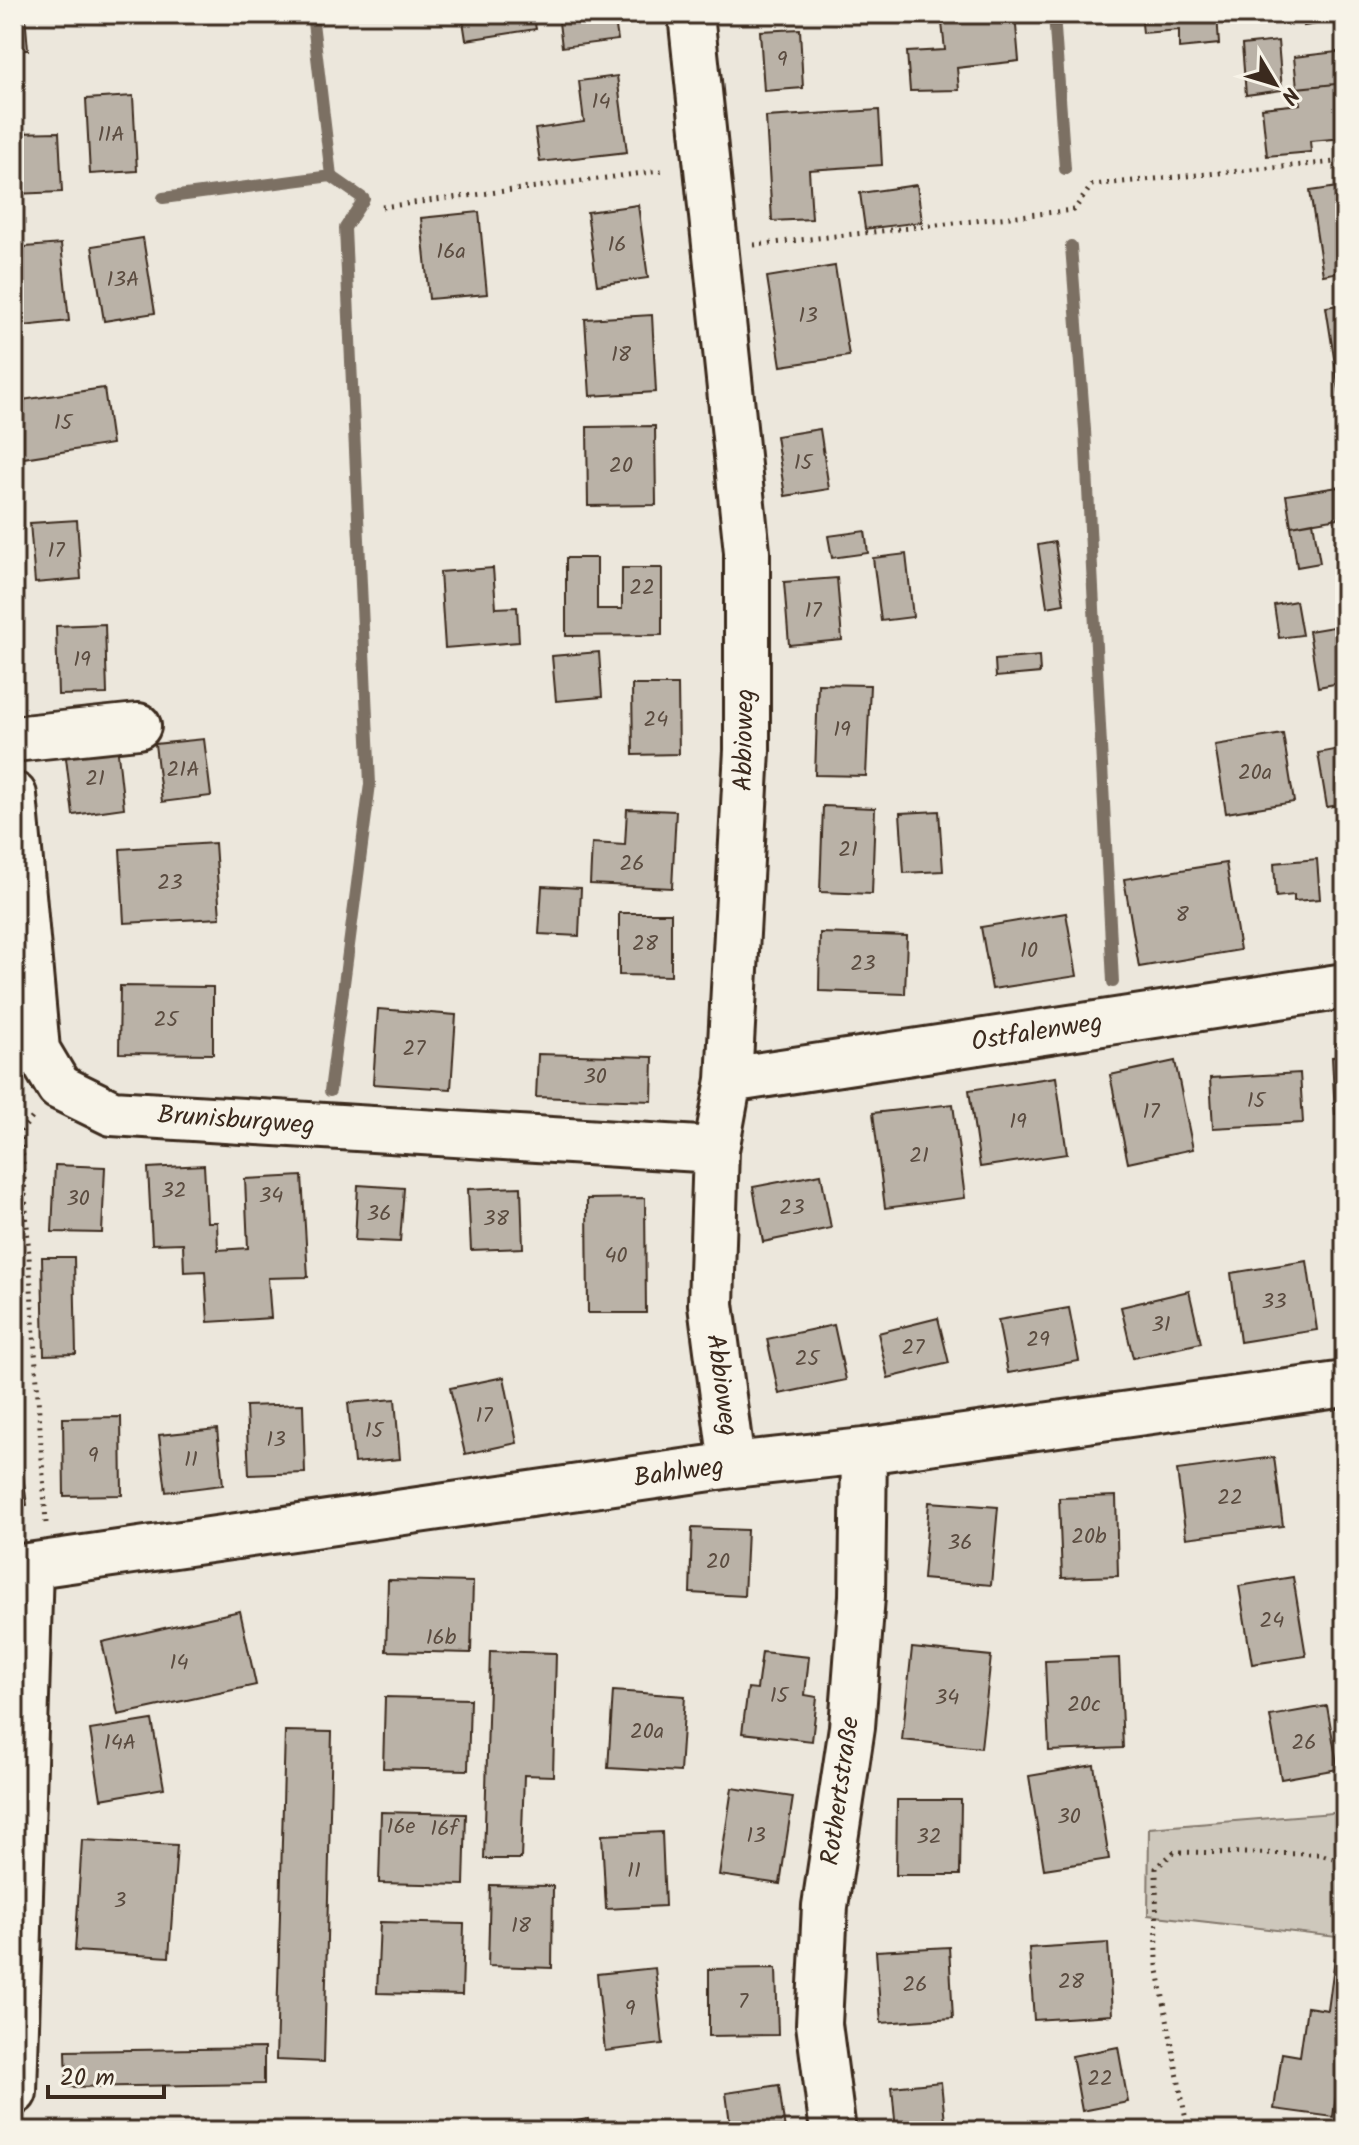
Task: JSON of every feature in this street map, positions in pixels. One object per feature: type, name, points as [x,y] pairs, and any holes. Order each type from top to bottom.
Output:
[{"type":"street","name":"Abbioweg","points":[[691,14],[747,552],[747,750],[729,1080],[716,1150],[711,1304],[732,1465]]},
{"type":"street","points":[[14,739],[138,726]]},
{"type":"street","points":[[14,795],[37,1050],[59,1087]]},
{"type":"street","name":"Ostfalenweg","points":[[729,1080],[1345,986]]},
{"type":"street","name":"Brunisburgweg","points":[[59,1087],[112,1113],[716,1150]]},
{"type":"street","name":"Bahlweg","points":[[31,1566],[732,1465],[864,1451],[1345,1384]]},
{"type":"street","name":"Rothertstraße","points":[[833,2131],[819,2024],[823,1935],[852,1727],[862,1596],[864,1451]]},
{"type":"street","points":[[14,2092],[31,1566]]},
{"type":"path","points":[[715,250],[1074,210],[1092,185],[1345,161]]},
{"type":"path","points":[[382,207],[708,165]]},
{"type":"path","points":[[31,1566],[21,1131],[59,1087]]},
{"type":"path","points":[[1188,2131],[1157,1965],[1156,1868],[1174,1852],[1319,1854],[1345,1861]]},
{"type":"shaded area","points":[[1345,1812],[1345,1938],[1148,1915],[1149,1828]]},
{"type":"building","points":[[14,14],[25,14],[28,50],[14,50]]},
{"type":"building","points":[[462,14],[533,14],[536,29],[466,40]]},
{"type":"building","points":[[558,14],[614,14],[618,40],[562,47]]},
{"type":"building","points":[[941,14],[1015,14],[1019,61],[957,68],[959,90],[910,91],[907,52],[945,50]]},
{"type":"building","points":[[1141,14],[1217,14],[1219,44],[1179,48],[1179,30],[1143,33]]},
{"type":"building","points":[[1302,14],[1345,14],[1345,19],[1304,26]]},
{"type":"building","points":[[800,29],[803,88],[764,91],[760,31]]},
{"type":"building","points":[[1278,41],[1282,90],[1246,95],[1242,45]]},
{"type":"building","points":[[1345,51],[1345,83],[1297,88],[1294,57]]},
{"type":"building","points":[[617,76],[627,152],[540,162],[535,129],[584,122],[579,81]]},
{"type":"building","points":[[1345,83],[1345,138],[1310,141],[1311,152],[1267,156],[1262,108],[1300,104],[1297,88]]},
{"type":"building","points":[[133,96],[137,171],[90,174],[86,99]]},
{"type":"building","points":[[879,110],[882,165],[809,170],[812,219],[772,221],[766,117]]},
{"type":"building","points":[[59,132],[62,192],[14,194],[14,133]]},
{"type":"building","points":[[917,185],[922,222],[865,229],[860,193]]},
{"type":"building","points":[[1345,186],[1345,271],[1323,275],[1310,191]]},
{"type":"building","points":[[638,205],[648,278],[597,285],[587,212]]},
{"type":"building","points":[[479,212],[487,294],[429,299],[421,218]]},
{"type":"building","points":[[143,238],[155,313],[104,321],[92,246]]},
{"type":"building","points":[[61,244],[69,321],[14,327],[14,248]]},
{"type":"building","points":[[835,266],[849,356],[781,366],[767,277]]},
{"type":"building","points":[[1345,304],[1345,401],[1341,402],[1326,307]]},
{"type":"building","points":[[652,315],[656,392],[590,396],[585,319]]},
{"type":"building","points":[[104,388],[112,444],[23,458],[15,401]]},
{"type":"building","points":[[655,426],[656,505],[588,506],[587,427]]},
{"type":"building","points":[[820,429],[829,489],[785,496],[776,436]]},
{"type":"building","points":[[1345,486],[1345,517],[1291,526],[1286,495]]},
{"type":"building","points":[[77,520],[81,579],[35,583],[30,523]]},
{"type":"building","points":[[1313,522],[1320,563],[1297,567],[1291,526]]},
{"type":"building","points":[[865,531],[868,553],[832,558],[828,536]]},
{"type":"building","points":[[1055,542],[1064,604],[1047,607],[1038,545]]},
{"type":"building","points":[[906,554],[913,617],[881,621],[873,558]]},
{"type":"building","points":[[566,558],[597,558],[597,609],[622,609],[622,568],[662,568],[662,635],[566,636]]},
{"type":"building","points":[[493,568],[496,608],[517,607],[519,642],[445,648],[440,572]]},
{"type":"building","points":[[837,578],[842,640],[789,645],[784,582]]},
{"type":"building","points":[[1296,601],[1302,635],[1279,638],[1274,605]]},
{"type":"building","points":[[105,624],[107,694],[58,695],[56,626]]},
{"type":"building","points":[[1345,625],[1345,682],[1318,687],[1309,631]]},
{"type":"building","points":[[599,652],[602,697],[556,701],[552,656]]},
{"type":"building","points":[[1039,656],[1040,673],[996,677],[995,660]]},
{"type":"building","points":[[818,684],[870,685],[866,776],[815,775]]},
{"type":"building","points":[[632,685],[678,685],[679,754],[633,755]]},
{"type":"building","points":[[1283,734],[1294,802],[1226,813],[1215,745]]},
{"type":"building","points":[[204,739],[211,796],[162,802],[155,744]]},
{"type":"building","points":[[117,744],[124,808],[73,815],[65,750]]},
{"type":"building","points":[[1345,748],[1345,804],[1327,807],[1318,753]]},
{"type":"building","points":[[823,806],[875,808],[872,894],[820,892]]},
{"type":"building","points":[[627,809],[676,811],[672,888],[590,884],[592,843],[625,845]]},
{"type":"building","points":[[939,811],[943,871],[904,873],[900,813]]},
{"type":"building","points":[[215,843],[220,918],[124,923],[120,849]]},
{"type":"building","points":[[1317,859],[1320,899],[1294,901],[1294,895],[1276,897],[1274,863]]},
{"type":"building","points":[[1226,863],[1240,950],[1139,967],[1124,879]]},
{"type":"building","points":[[542,886],[581,888],[579,936],[539,934]]},
{"type":"building","points":[[619,913],[671,913],[671,976],[619,975]]},
{"type":"building","points":[[1066,913],[1077,976],[992,989],[981,927]]},
{"type":"building","points":[[820,933],[907,936],[905,994],[819,991]]},
{"type":"building","points":[[120,986],[213,987],[213,1054],[119,1053]]},
{"type":"building","points":[[378,1009],[456,1015],[451,1089],[373,1084]]},
{"type":"building","points":[[538,1054],[653,1057],[652,1101],[536,1097]]},
{"type":"building","points":[[1345,1056],[1345,1114],[1335,1114],[1332,1057]]},
{"type":"building","points":[[1175,1061],[1193,1149],[1128,1163],[1110,1075]]},
{"type":"building","points":[[1300,1073],[1303,1123],[1213,1128],[1210,1078]]},
{"type":"building","points":[[1056,1077],[1067,1154],[980,1167],[969,1090]]},
{"type":"building","points":[[953,1104],[965,1198],[885,1208],[873,1113]]},
{"type":"building","points":[[55,1165],[105,1167],[102,1233],[52,1232]]},
{"type":"building","points":[[204,1165],[207,1222],[217,1222],[218,1250],[248,1248],[245,1179],[302,1176],[308,1277],[268,1278],[271,1318],[208,1322],[205,1271],[184,1272],[183,1243],[152,1244],[148,1168]]},
{"type":"building","points":[[821,1174],[831,1228],[763,1242],[753,1187]]},
{"type":"building","points":[[358,1185],[404,1188],[400,1242],[355,1240]]},
{"type":"building","points":[[521,1187],[523,1248],[471,1250],[468,1189]]},
{"type":"building","points":[[645,1198],[646,1313],[588,1313],[587,1199]]},
{"type":"building","points":[[42,1257],[74,1257],[76,1354],[44,1355]]},
{"type":"building","points":[[1307,1261],[1317,1330],[1240,1342],[1231,1273]]},
{"type":"building","points":[[1189,1291],[1201,1343],[1133,1358],[1121,1307]]},
{"type":"building","points":[[1069,1308],[1079,1361],[1008,1373],[998,1320]]},
{"type":"building","points":[[938,1318],[949,1363],[888,1378],[878,1333]]},
{"type":"building","points":[[834,1325],[846,1380],[779,1394],[767,1339]]},
{"type":"building","points":[[504,1377],[517,1443],[465,1454],[450,1388]]},
{"type":"building","points":[[395,1399],[400,1459],[354,1463],[348,1403]]},
{"type":"building","points":[[303,1404],[305,1473],[249,1475],[246,1406]]},
{"type":"building","points":[[121,1417],[122,1495],[64,1496],[63,1418]]},
{"type":"building","points":[[14,1424],[27,1505],[14,1507]]},
{"type":"building","points":[[217,1429],[223,1485],[166,1492],[159,1435]]},
{"type":"building","points":[[1274,1457],[1283,1526],[1186,1538],[1177,1470]]},
{"type":"building","points":[[1116,1496],[1118,1576],[1062,1578],[1059,1498]]},
{"type":"building","points":[[929,1502],[998,1507],[991,1585],[923,1579]]},
{"type":"building","points":[[692,1528],[747,1530],[744,1596],[690,1593]]},
{"type":"building","points":[[1293,1577],[1306,1656],[1252,1664],[1239,1586]]},
{"type":"building","points":[[388,1580],[473,1582],[471,1653],[386,1651]]},
{"type":"building","points":[[240,1611],[256,1685],[118,1715],[102,1642]]},
{"type":"building","points":[[912,1648],[991,1656],[981,1748],[902,1740]]},
{"type":"building","points":[[490,1651],[556,1653],[553,1776],[524,1775],[521,1859],[484,1859]]},
{"type":"building","points":[[762,1652],[809,1657],[805,1695],[817,1697],[812,1741],[742,1733],[748,1688],[757,1689]]},
{"type":"building","points":[[1119,1658],[1123,1748],[1049,1751],[1045,1661]]},
{"type":"building","points":[[613,1691],[685,1696],[680,1772],[608,1768]]},
{"type":"building","points":[[385,1697],[470,1699],[468,1770],[383,1768]]},
{"type":"building","points":[[1327,1706],[1338,1769],[1281,1779],[1270,1716]]},
{"type":"building","points":[[152,1720],[164,1788],[101,1799],[90,1730]]},
{"type":"building","points":[[285,1731],[332,1732],[324,2062],[276,2060]]},
{"type":"building","points":[[1094,1765],[1109,1859],[1044,1869],[1029,1776]]},
{"type":"building","points":[[732,1788],[793,1797],[780,1884],[719,1875]]},
{"type":"building","points":[[897,1800],[961,1800],[960,1875],[896,1875]]},
{"type":"building","points":[[381,1812],[466,1814],[464,1885],[379,1883]]},
{"type":"building","points":[[662,1832],[665,1906],[606,1909],[602,1835]]},
{"type":"building","points":[[82,1840],[177,1845],[169,1957],[75,1951]]},
{"type":"building","points":[[490,1885],[553,1886],[552,1968],[488,1966]]},
{"type":"building","points":[[380,1922],[464,1924],[462,1995],[377,1993]]},
{"type":"building","points":[[1108,1943],[1112,2015],[1034,2020],[1029,1948]]},
{"type":"building","points":[[949,1947],[953,2018],[881,2023],[876,1951]]},
{"type":"building","points":[[1335,1958],[1345,1960],[1345,2063],[1341,2062],[1333,2117],[1274,2109],[1282,2053],[1300,2056],[1307,2007],[1328,2010]]},
{"type":"building","points":[[655,1968],[663,2044],[605,2051],[597,1974]]},
{"type":"building","points":[[776,1968],[778,2035],[709,2036],[709,1969]]},
{"type":"building","points":[[1118,2047],[1128,2102],[1082,2111],[1072,2056]]},
{"type":"building","points":[[264,2048],[264,2084],[67,2087],[66,2051]]},
{"type":"building","points":[[941,2082],[946,2131],[896,2131],[892,2087]]},
{"type":"building","points":[[779,2085],[785,2131],[731,2131],[726,2093]]},
{"type":"building","points":[[588,2119],[590,2131],[524,2131],[524,2130]]},
{"type":"building","points":[[231,2126],[312,2128],[312,2131],[231,2131]]},
{"type":"waterway","points":[[312,14],[331,176],[364,199],[345,228],[370,784],[330,1091]]},
{"type":"waterway","points":[[1054,14],[1065,169]]},
{"type":"waterway","points":[[163,198],[331,176]]},
{"type":"waterway","points":[[1071,246],[1085,430],[1113,982]]}]
